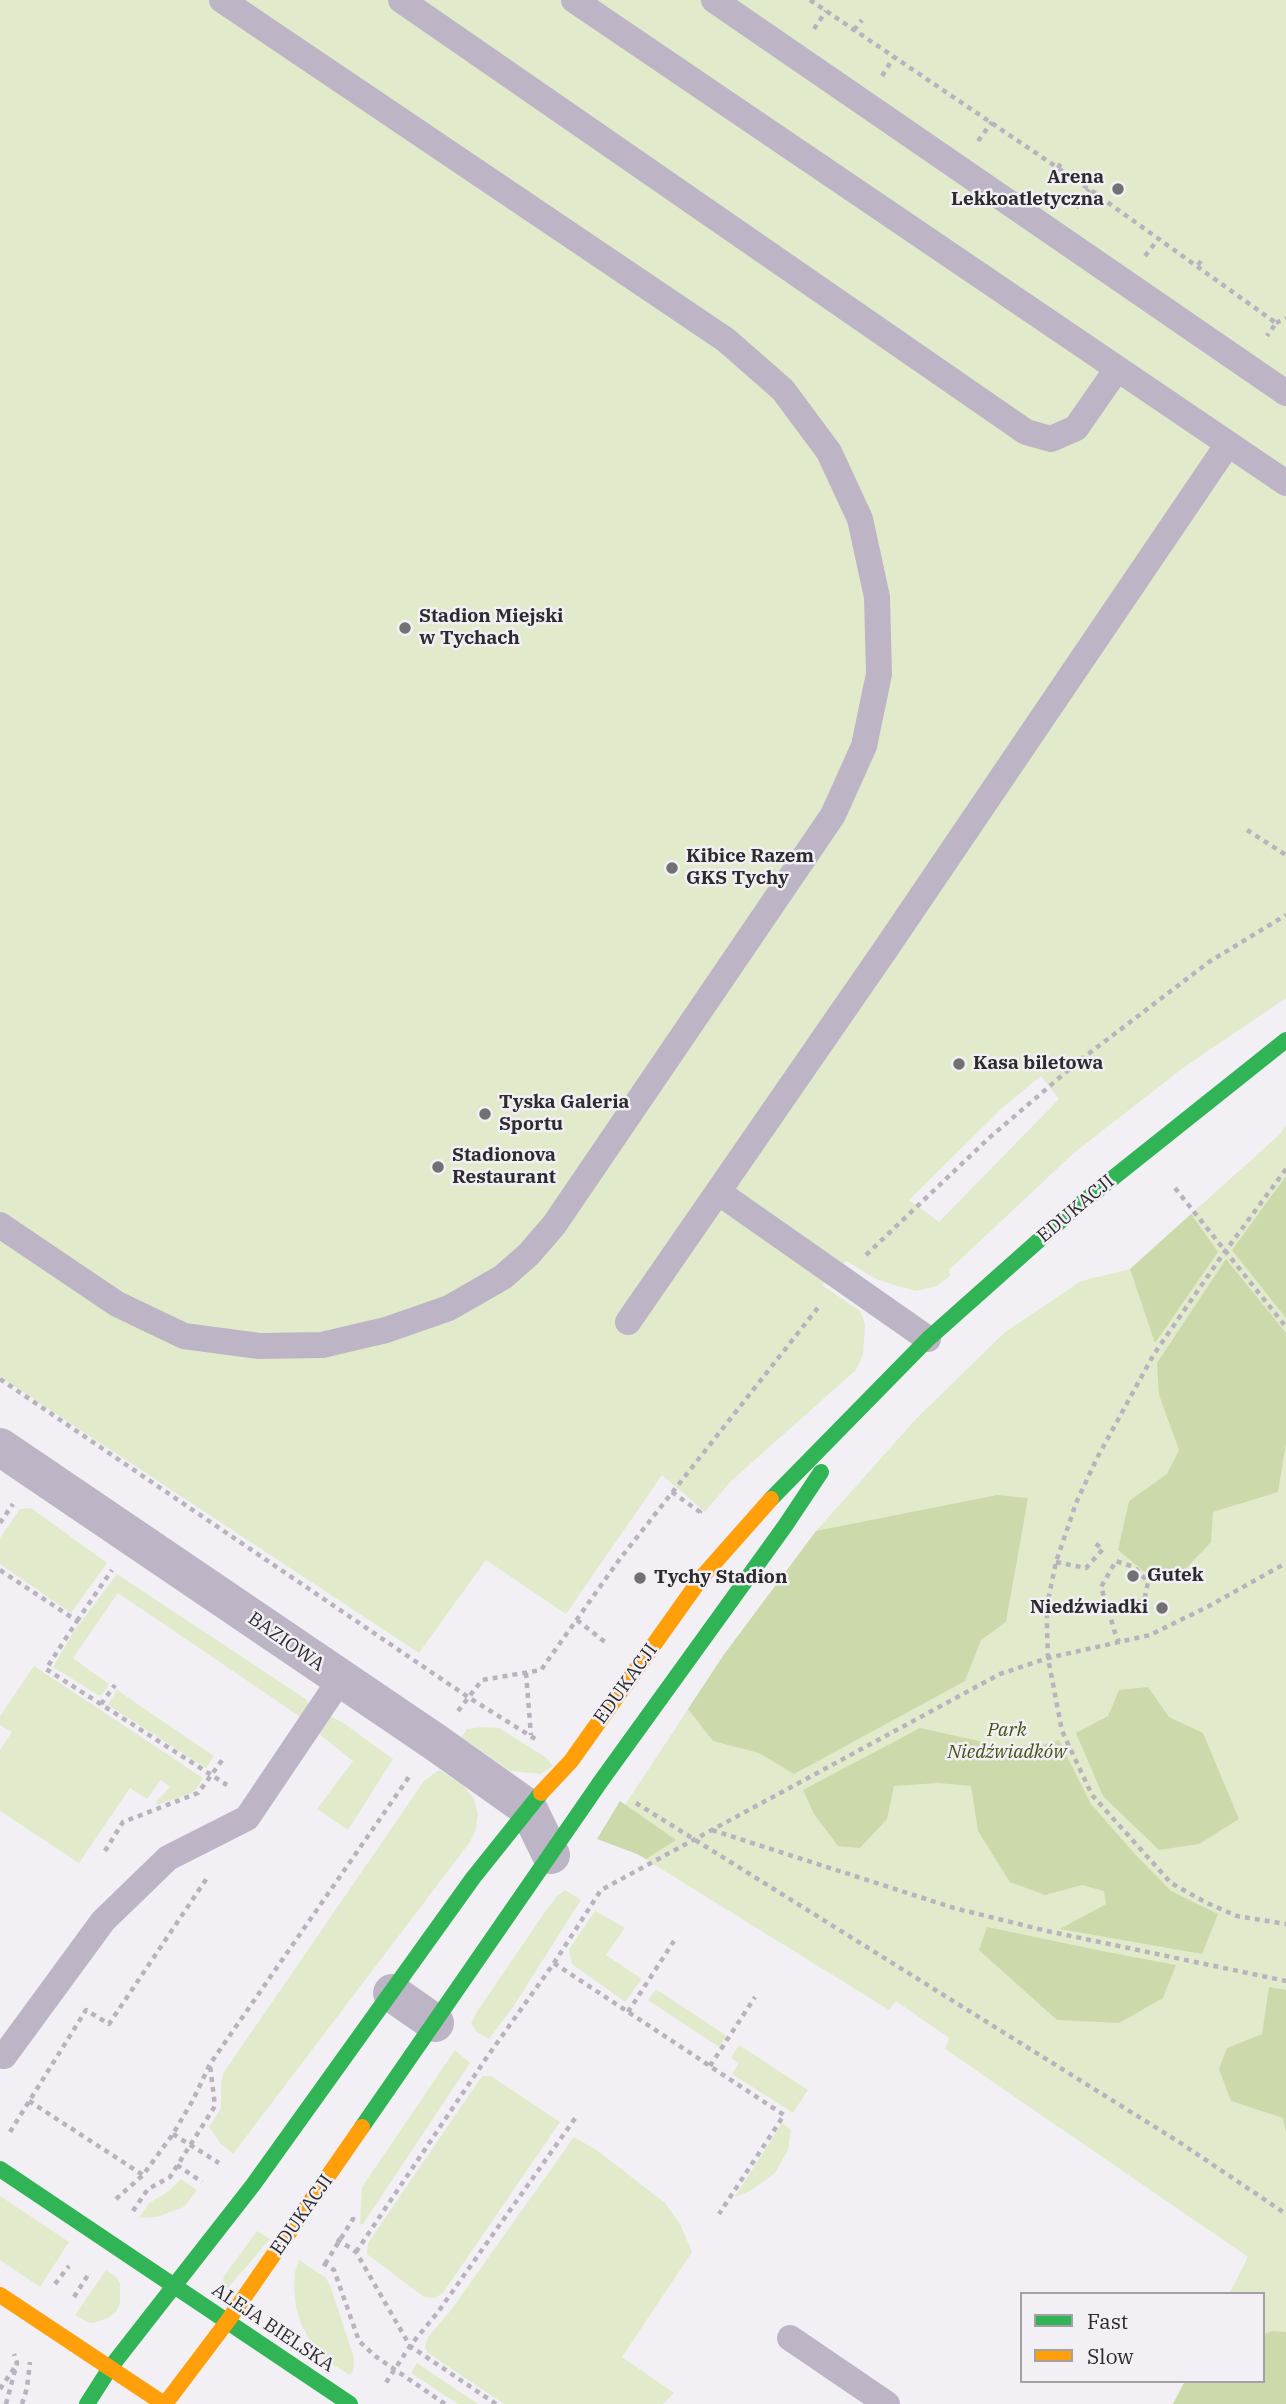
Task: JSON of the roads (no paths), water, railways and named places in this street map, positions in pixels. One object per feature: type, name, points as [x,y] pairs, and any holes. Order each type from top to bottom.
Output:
[{"type":"street","name":"EDUKACJI","points":[[173,2286],[253,2185],[473,1878],[528,1808],[570,1761],[702,1577],[761,1509],[928,1339],[1074,1209],[1286,1040]]},
{"type":"street","name":"EDUKACJI","points":[[164,2404],[227,2322],[601,1782],[785,1526],[876,1389]]},
{"type":"street","name":"BAZIOWA","points":[[0,1447],[528,1808],[551,1855]]},
{"type":"street","points":[[392,1993],[435,2023]]},
{"type":"street","name":"ALEJA BIELSKA","points":[[0,2169],[350,2404]]},
{"type":"street","points":[[87,2404],[110,2368],[173,2286]]},
{"type":"street","points":[[0,2295],[164,2404]]},
{"type":"lane","points":[[0,1225],[117,1304],[184,1336],[259,1346],[322,1345],[386,1330],[449,1308],[503,1277],[528,1254],[561,1215],[833,816],[864,746],[879,674],[877,597],[859,519],[829,452],[783,390],[726,340],[222,0]]},
{"type":"lane","points":[[401,0],[1026,432],[1051,439],[1076,428],[1118,369]]},
{"type":"lane","points":[[574,0],[1286,483]]},
{"type":"lane","points":[[714,0],[1286,393]]},
{"type":"lane","points":[[628,1322],[900,929],[1228,444]]},
{"type":"lane","points":[[718,1192],[928,1339]]},
{"type":"lane","points":[[4,2056],[103,1921],[168,1858],[247,1818],[340,1680]]},
{"type":"lane","points":[[790,2338],[887,2404]]},
{"type":"place","name":"Arena Lekkoatletyczna","points":[[1118,189]]},
{"type":"place","name":"Stadion Miejski w Tychach","points":[[405,628]]},
{"type":"place","name":"Kibice Razem GKS Tychy","points":[[672,868]]},
{"type":"place","name":"Kasa biletowa","points":[[959,1064]]},
{"type":"place","name":"Tyska Galeria Sportu","points":[[485,1114]]},
{"type":"place","name":"Stadionova Restaurant","points":[[438,1167]]},
{"type":"place","name":"Gutek","points":[[1133,1576]]},
{"type":"place","name":"Tychy Stadion","points":[[640,1578]]},
{"type":"place","name":"Niedźwiadki","points":[[1162,1608]]},
{"type":"park label","name":"Park Niedźwiadków","points":[[1007,1742]]}]
